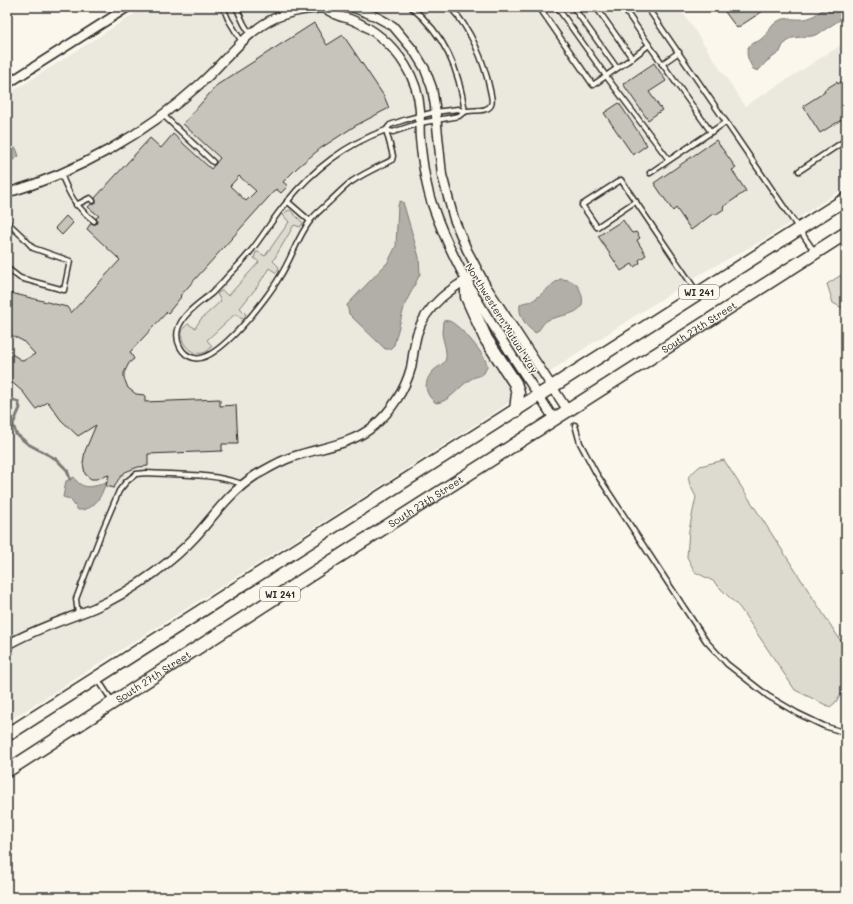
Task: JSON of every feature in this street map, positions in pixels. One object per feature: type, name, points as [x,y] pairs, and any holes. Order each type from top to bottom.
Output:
[{"type":"main road","name":"WI 241","points":[[7,734],[846,199]]},
{"type":"main road","name":"South 27th Street","points":[[7,771],[846,233]]},
{"type":"main road","points":[[466,282],[467,297],[486,339],[515,384],[518,393],[516,410]]},
{"type":"street","points":[[7,84],[128,7]]},
{"type":"street","name":"Northwestern Mutual Way","points":[[352,7],[375,16],[392,26],[414,51],[425,69],[432,88],[442,175],[447,198],[462,238],[478,273],[568,410]]},
{"type":"street","name":"Northwestern Mutual Way","points":[[7,193],[28,187],[61,174],[121,143],[162,114],[200,84],[250,34],[274,18],[293,11],[313,8],[328,8],[338,16],[350,19],[383,39],[405,65],[413,81],[417,94],[420,119],[420,137],[425,175],[431,202],[452,254],[466,282],[554,419]]},
{"type":"street","points":[[7,645],[37,630],[110,601],[134,588],[178,554],[242,484],[291,457],[337,446],[360,436],[373,426],[394,404],[404,385],[410,368],[417,333],[428,312],[440,298],[478,273]]},
{"type":"lane","points":[[224,7],[231,25],[242,42]]},
{"type":"lane","points":[[236,7],[250,34]]},
{"type":"lane","points":[[411,7],[432,26],[445,46],[460,83],[465,112]]},
{"type":"lane","points":[[386,130],[392,132],[420,119],[435,116],[459,116],[465,112],[488,109],[491,106],[492,99],[488,77],[480,55],[470,34],[456,13],[450,7]]},
{"type":"lane","points":[[539,7],[594,85],[649,45]]},
{"type":"lane","points":[[557,7],[606,76],[669,160]]},
{"type":"lane","points":[[573,7],[617,68]]},
{"type":"lane","points":[[596,7],[632,58]]},
{"type":"lane","points":[[623,7],[711,132]]},
{"type":"lane","points":[[647,7],[815,253]]},
{"type":"lane","points":[[662,64],[679,52]]},
{"type":"lane","points":[[386,130],[393,156],[392,160],[350,183],[310,221],[279,278],[242,326],[217,350],[207,357],[200,359],[194,358],[183,352],[178,344],[177,336],[178,328],[183,320],[195,306],[221,284],[250,253],[287,201],[307,179],[332,158],[357,142],[386,130],[390,125],[435,116],[458,109],[465,112]]},
{"type":"lane","points":[[162,114],[213,162]]},
{"type":"lane","points":[[650,173],[726,122]]},
{"type":"lane","points":[[799,171],[846,140]]},
{"type":"lane","points":[[61,174],[70,197],[76,205],[94,221]]},
{"type":"lane","points":[[636,201],[597,227],[582,205],[621,180],[636,201],[698,293]]},
{"type":"lane","points":[[76,205],[90,198],[93,201]]},
{"type":"lane","points":[[287,201],[310,221]]},
{"type":"lane","points":[[7,222],[33,248],[70,261],[64,290],[20,278],[7,268]]},
{"type":"lane","points":[[575,425],[580,443],[596,473],[706,641],[727,664],[768,696],[797,713],[824,726],[846,734]]},
{"type":"lane","points":[[78,614],[76,599],[102,531],[120,491],[126,482],[136,474],[146,473],[215,477],[242,484]]},
{"type":"lane","points":[[97,678],[113,702]]},
{"type":"shaded area","points":[[145,7],[679,7],[745,106],[846,42],[846,187],[765,239],[702,273],[568,359],[501,408],[7,722],[7,95]]},
{"type":"shaded area","points":[[826,7],[846,7],[846,16],[818,34],[792,38],[783,45],[780,52],[766,62],[758,71],[753,69],[747,56],[748,48],[763,38],[774,24],[783,19],[807,18]]},
{"type":"shaded area","points":[[16,148],[19,156],[7,164],[7,150]]},
{"type":"shaded area","points":[[400,201],[403,202],[419,257],[420,274],[405,304],[394,345],[390,349],[385,349],[349,314],[347,305],[388,262],[396,246],[398,205]]},
{"type":"shaded area","points":[[290,210],[303,223],[300,227],[294,225],[273,261],[279,267],[277,272],[269,268],[257,287],[240,308],[246,315],[242,319],[235,314],[207,340],[212,346],[206,352],[193,352],[184,343],[182,336],[183,330],[188,324],[195,328],[201,319],[221,301],[217,294],[223,291],[228,296],[259,262],[254,258],[256,252],[265,256],[289,222],[283,215]]},
{"type":"shaded area","points":[[846,272],[846,310],[833,303],[827,284]]},
{"type":"shaded area","points":[[560,279],[569,280],[579,287],[582,305],[574,312],[548,320],[536,333],[529,328],[524,321],[520,313],[520,305],[532,301]]},
{"type":"shaded area","points":[[443,321],[454,323],[466,334],[483,356],[487,367],[483,374],[467,382],[446,400],[436,403],[429,396],[426,384],[433,371],[444,362],[446,358],[442,333]]},
{"type":"shaded area","points":[[724,460],[846,649],[846,694],[843,692],[830,707],[795,690],[740,608],[713,581],[695,572],[687,557],[689,530],[696,497],[688,477],[700,466]]},
{"type":"shaded area","points":[[74,477],[80,484],[88,487],[106,482],[97,501],[89,508],[84,510],[78,510],[70,499],[63,497],[66,481]]},
{"type":"building","points":[[723,7],[769,7],[737,28]]},
{"type":"building","points":[[314,23],[327,45],[343,35],[384,96],[389,108],[355,126],[321,148],[298,167],[283,182],[288,186],[281,193],[276,189],[180,296],[181,297],[168,313],[167,312],[130,352],[134,359],[129,363],[124,373],[124,378],[128,388],[136,394],[145,395],[145,402],[220,399],[220,406],[236,405],[238,444],[222,444],[222,451],[148,454],[148,466],[138,467],[125,472],[118,480],[114,488],[106,486],[109,475],[91,479],[85,474],[83,463],[85,451],[96,425],[78,436],[61,420],[48,402],[36,409],[23,392],[7,378],[7,351],[23,361],[35,354],[23,341],[7,333],[7,292],[67,307],[71,313],[120,260],[87,229],[91,223],[96,224],[96,218],[99,216],[88,207],[91,204],[96,203],[95,198],[150,138],[161,148],[173,134],[211,169],[220,158],[183,124],[217,85]],"holes":[[[239,176],[256,191],[246,201],[230,186]]]},
{"type":"building","points":[[654,63],[666,81],[649,92],[662,110],[648,120],[623,84]]},
{"type":"building","points":[[846,78],[846,117],[820,133],[803,106],[825,92],[824,90],[837,82],[838,84]]},
{"type":"building","points":[[619,103],[647,145],[633,155],[604,113]]},
{"type":"building","points":[[716,140],[736,168],[732,170],[746,191],[723,207],[724,209],[715,215],[714,213],[691,230],[676,208],[673,211],[654,183]]},
{"type":"building","points":[[66,216],[73,223],[62,235],[55,228]]},
{"type":"building","points":[[623,220],[631,232],[636,232],[640,238],[637,240],[646,255],[639,260],[640,263],[634,267],[632,264],[621,271],[598,236]]},
{"type":"waterway","points":[[7,400],[11,399],[18,402],[20,408],[13,424],[16,434],[28,444],[56,459],[67,470],[70,479]]}]
